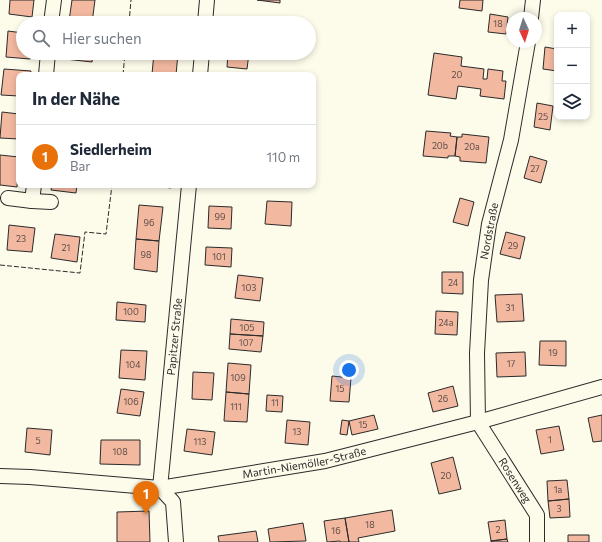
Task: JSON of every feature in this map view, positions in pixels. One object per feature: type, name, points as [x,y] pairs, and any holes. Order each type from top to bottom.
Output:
[{"type":"street","points":[[52,16],[54,0]]},
{"type":"street","points":[[206,16],[207,0]]},
{"type":"street","points":[[532,12],[533,0]]},
{"type":"street","name":"Nordstraße","points":[[478,422],[477,353],[481,280],[489,224],[511,140],[527,48]]},
{"type":"street","points":[[46,72],[47,60]]},
{"type":"street","points":[[200,72],[201,60]]},
{"type":"street","points":[[32,201],[34,188]]},
{"type":"street","name":"Papitzer Straße","points":[[160,488],[189,188]]},
{"type":"street","points":[[8,198],[50,202]]},
{"type":"street","name":"Martin-Niemöller-Straße","points":[[0,476],[30,477],[160,488],[325,461],[478,422],[602,387]]},
{"type":"street","name":"Rosenweg","points":[[478,422],[537,515],[537,542]]},
{"type":"street","points":[[160,488],[173,502],[176,542]]},
{"type":"building","points":[[10,0],[34,0],[32,16],[9,14]]},
{"type":"building","points":[[72,0],[95,0],[93,16],[70,16]]},
{"type":"building","points":[[257,0],[280,0],[280,3]]},
{"type":"building","points":[[460,0],[483,0],[482,11],[459,8]]},
{"type":"building","points":[[490,14],[506,17],[506,34],[488,32]]},
{"type":"building","points":[[8,31],[16,32],[16,58],[6,57]]},
{"type":"building","points":[[545,47],[554,48],[554,71],[543,69]]},
{"type":"building","points":[[434,53],[462,57],[461,66],[484,69],[483,79],[487,79],[488,69],[503,71],[502,81],[506,81],[504,99],[480,96],[481,89],[458,86],[456,99],[428,95]]},
{"type":"building","points":[[74,60],[92,60],[92,62]]},
{"type":"building","points":[[153,60],[177,60],[176,72],[152,72]]},
{"type":"building","points":[[228,60],[248,60],[247,69],[227,67]]},
{"type":"building","points":[[4,69],[31,71],[16,72],[16,96],[1,95]]},
{"type":"building","points":[[537,103],[553,106],[550,130],[534,127]]},
{"type":"building","points":[[2,112],[16,114],[16,139],[0,138]]},
{"type":"building","points":[[426,131],[451,133],[450,136],[457,137],[455,156],[448,156],[448,158],[423,156]]},
{"type":"building","points":[[462,134],[489,137],[486,163],[460,161],[460,157],[455,156],[457,137],[462,137]]},
{"type":"building","points":[[0,155],[16,157],[16,187],[0,185]]},
{"type":"building","points":[[530,156],[547,161],[541,183],[524,178]]},
{"type":"building","points":[[51,188],[77,188],[76,193],[51,190]]},
{"type":"building","points":[[460,198],[474,202],[468,226],[453,222]]},
{"type":"building","points":[[267,201],[292,202],[291,226],[265,224]]},
{"type":"building","points":[[139,205],[163,207],[159,241],[136,239]]},
{"type":"building","points":[[209,206],[232,207],[231,229],[208,228]]},
{"type":"building","points":[[9,225],[35,228],[32,252],[7,250]]},
{"type":"building","points":[[506,232],[525,237],[520,259],[500,254]]},
{"type":"building","points":[[55,234],[80,237],[77,262],[51,258]]},
{"type":"building","points":[[136,239],[159,241],[157,272],[134,269]]},
{"type":"building","points":[[206,247],[232,248],[231,267],[205,265]]},
{"type":"building","points":[[442,272],[463,272],[463,294],[442,293]]},
{"type":"building","points":[[238,275],[263,278],[260,301],[235,298]]},
{"type":"building","points":[[522,294],[524,321],[497,322],[495,295]]},
{"type":"building","points":[[117,302],[146,305],[145,322],[116,320]]},
{"type":"building","points":[[436,311],[458,312],[457,335],[435,334]]},
{"type":"building","points":[[231,319],[264,322],[263,336],[230,334]]},
{"type":"building","points":[[230,334],[263,336],[261,352],[229,349]]},
{"type":"building","points":[[540,341],[566,341],[566,366],[539,365]]},
{"type":"building","points":[[121,350],[147,351],[145,380],[119,378]]},
{"type":"building","points":[[525,352],[526,376],[497,377],[496,353]]},
{"type":"building","points":[[228,363],[251,365],[249,394],[226,392]]},
{"type":"building","points":[[193,372],[214,373],[212,400],[192,399]]},
{"type":"building","points":[[332,376],[351,378],[349,402],[330,401]]},
{"type":"building","points":[[453,386],[458,406],[433,412],[428,393]]},
{"type":"building","points":[[121,389],[144,392],[140,416],[117,413]]},
{"type":"building","points":[[226,392],[249,394],[247,422],[224,421]]},
{"type":"building","points":[[267,395],[283,396],[282,412],[266,411]]},
{"type":"building","points":[[374,415],[378,429],[352,435],[349,421]]},
{"type":"building","points":[[602,415],[602,441],[593,442],[588,418]]},
{"type":"building","points":[[287,420],[310,422],[308,445],[285,443]]},
{"type":"building","points":[[342,420],[349,421],[347,435],[340,434]]},
{"type":"building","points":[[559,426],[564,450],[541,454],[536,430]]},
{"type":"building","points":[[27,428],[52,430],[50,455],[25,452]]},
{"type":"building","points":[[187,429],[215,432],[212,455],[184,451]]},
{"type":"building","points":[[101,440],[140,440],[140,465],[100,464]]},
{"type":"building","points":[[453,457],[461,489],[439,494],[431,463]]},
{"type":"building","points":[[567,480],[569,499],[548,501],[547,481]]},
{"type":"building","points":[[569,499],[570,517],[550,518],[548,501]]},
{"type":"building","points":[[392,510],[395,531],[358,538],[359,542],[349,542],[345,518]]},
{"type":"building","points":[[149,511],[150,542],[117,542],[117,512]]},
{"type":"building","points":[[345,518],[349,542],[327,542],[324,521]]},
{"type":"building","points":[[505,520],[507,539],[491,541],[488,522]]},
{"type":"building","points":[[303,523],[306,541],[270,542],[268,529]]},
{"type":"building","points":[[256,531],[258,542],[219,542],[218,536]]},
{"type":"building","points":[[568,535],[589,535],[589,542],[568,542]]},
{"type":"building","points":[[507,539],[508,542],[491,542],[491,541]]},
{"type":"fence","points":[[130,16],[131,0]]},
{"type":"fence","points":[[123,72],[124,60]]},
{"type":"fence","points":[[0,265],[80,273],[85,232],[106,234],[112,188]]},
{"type":"place","name":"Siedlerheim","points":[[146,514]]}]
